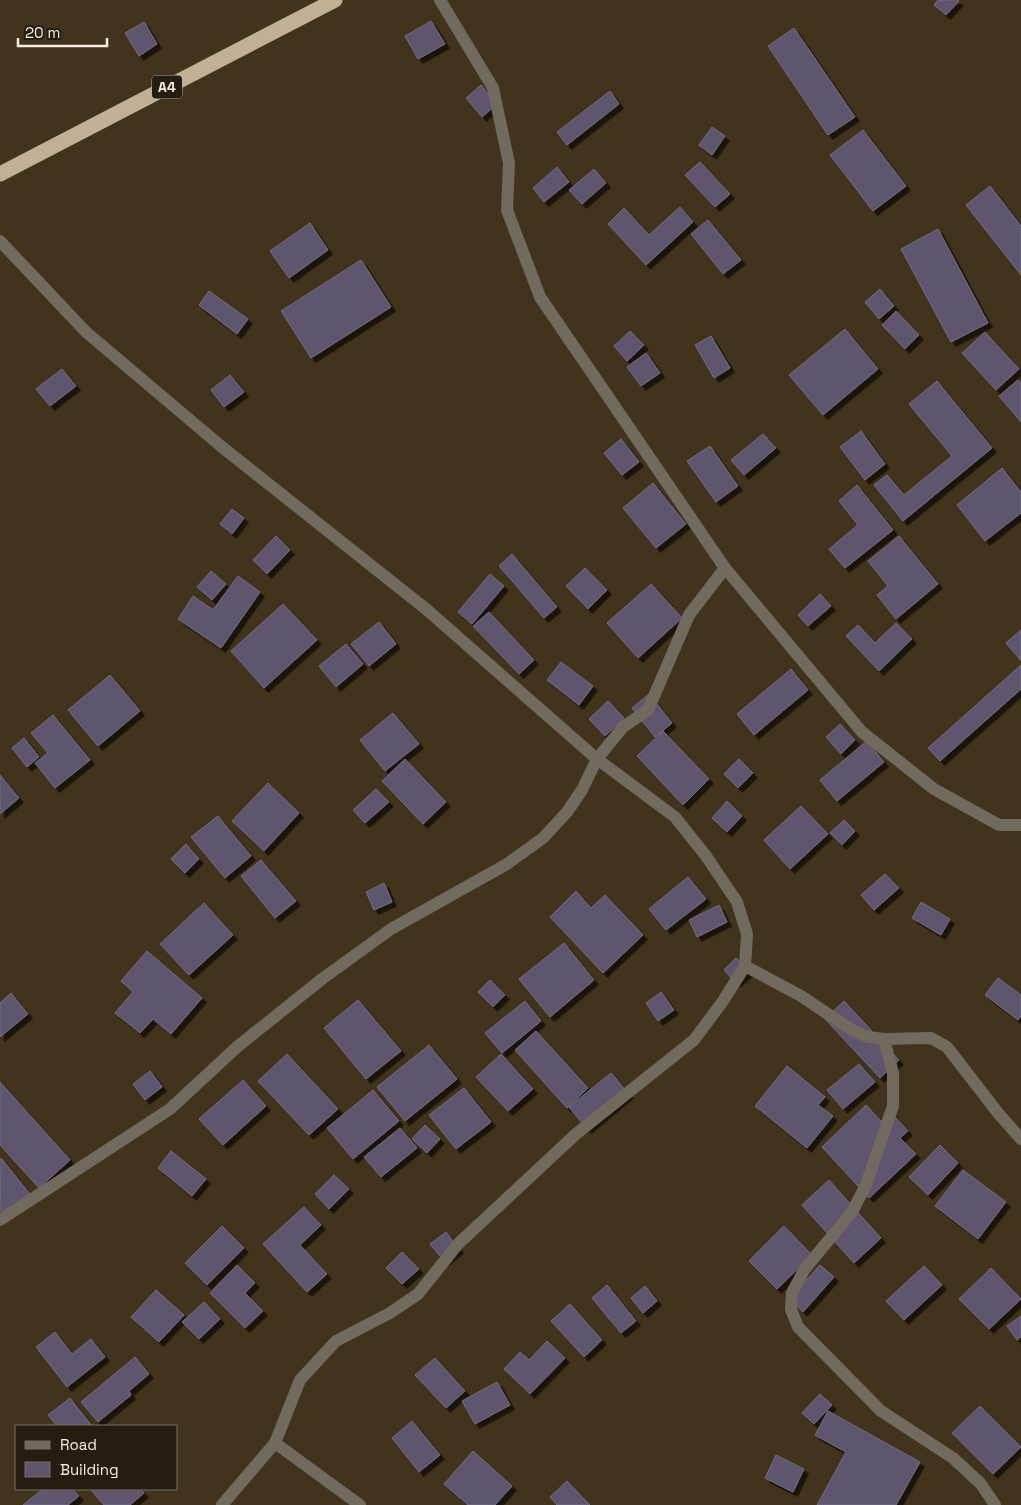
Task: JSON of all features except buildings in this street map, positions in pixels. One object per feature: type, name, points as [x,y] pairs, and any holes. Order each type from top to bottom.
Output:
[{"type":"highway","name":"A4","points":[[0,174],[335,0]]},
{"type":"street","points":[[440,0],[493,88],[509,164],[507,210],[540,297],[725,568],[862,732],[934,789],[999,825],[1021,825]]},
{"type":"street","points":[[0,241],[86,332],[222,447],[426,609],[597,759],[675,817],[706,856],[737,902],[747,934],[745,966],[724,1001],[694,1040],[570,1140],[458,1244],[418,1294],[390,1313],[336,1341],[300,1380],[275,1443],[222,1505]]},
{"type":"street","points":[[0,1220],[170,1109],[237,1047],[322,979],[391,929],[507,864],[543,838],[567,812],[582,790],[597,759],[623,727],[648,710],[689,615],[725,568]]},
{"type":"street","points":[[745,966],[801,996],[852,1030],[868,1037],[884,1039],[932,1038],[947,1047],[998,1113],[1021,1139]]},
{"type":"street","points":[[884,1039],[893,1073],[893,1106],[866,1185],[852,1212],[804,1270],[792,1293],[791,1309],[798,1327],[881,1411],[953,1458],[981,1484],[995,1505]]},
{"type":"street","points":[[275,1443],[360,1505]]}]
